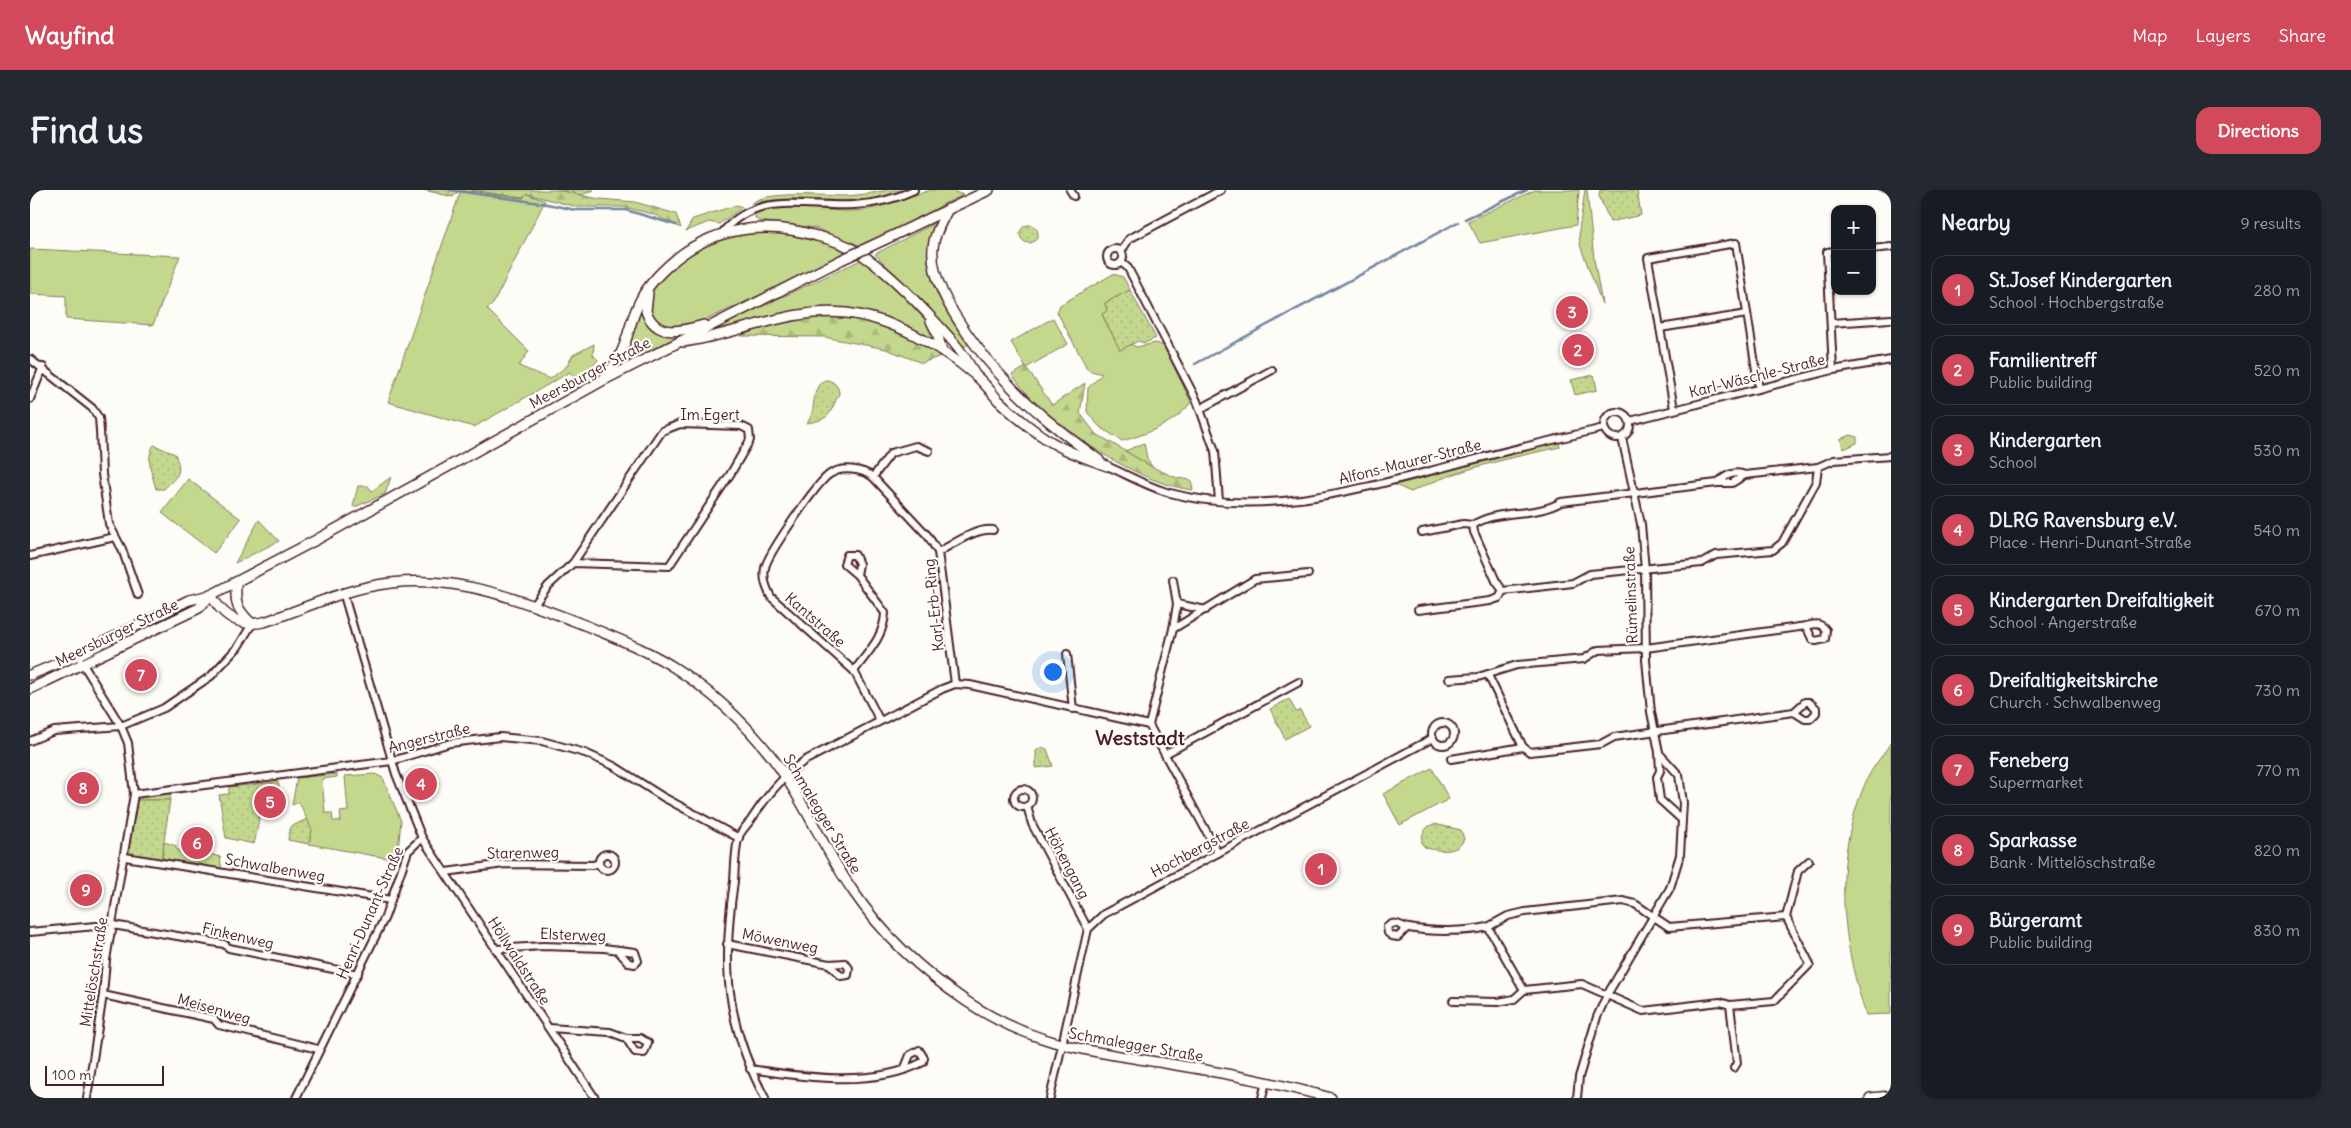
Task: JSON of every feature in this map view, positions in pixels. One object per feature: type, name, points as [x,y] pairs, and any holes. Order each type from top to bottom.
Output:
[{"type":"street","points":[[722,234],[730,222],[769,203],[791,201],[854,206],[886,201],[914,190]]},
{"type":"street","name":"Meersburger Straße","points":[[30,675],[78,655],[189,600],[211,595],[316,540],[676,343],[986,190]]},
{"type":"street","points":[[1070,190],[1074,196]]},
{"type":"street","points":[[1121,252],[1129,239],[1221,190]]},
{"type":"street","points":[[948,209],[936,234],[933,260],[940,285],[962,326],[984,355],[1026,401],[1108,466]]},
{"type":"street","points":[[602,382],[624,348],[640,302],[665,269],[685,252],[722,234],[746,228],[779,227],[829,239],[854,250],[884,270],[947,333],[975,375]]},
{"type":"street","points":[[1674,409],[1648,258],[1736,243],[1759,389]]},
{"type":"street","points":[[1876,248],[1891,247]]},
{"type":"street","points":[[1116,249],[1121,252],[1123,257],[1121,262],[1112,265],[1106,257],[1111,250],[1116,249]]},
{"type":"street","points":[[1831,252],[1827,252],[1832,370]]},
{"type":"street","points":[[1121,262],[1128,268],[1200,409],[1215,451],[1220,501]]},
{"type":"street","points":[[648,290],[646,311],[657,328],[674,332],[721,320]]},
{"type":"street","points":[[926,312],[937,333],[942,351]]},
{"type":"street","points":[[676,343],[703,339],[771,320],[799,316],[846,313],[894,325],[942,351],[975,375],[1015,415],[1062,449],[1108,466]]},
{"type":"street","points":[[1660,328],[1747,314]]},
{"type":"street","points":[[1831,323],[1891,319]]},
{"type":"street","points":[[30,359],[92,408],[99,418],[104,502],[109,524],[122,549],[138,595]]},
{"type":"street","name":"Karl-Wäschle-Straße","points":[[1630,420],[1832,370],[1891,360]]},
{"type":"street","points":[[30,399],[43,368]]},
{"type":"street","points":[[1200,409],[1272,370]]},
{"type":"street","points":[[1614,412],[1624,414],[1630,420],[1629,431],[1622,438],[1610,436],[1604,428],[1607,416],[1614,412]]},
{"type":"street","name":"Im Egert","points":[[534,605],[548,586],[573,563],[662,431],[680,424],[741,426],[749,430],[750,440],[731,473],[669,566],[573,563]]},
{"type":"street","name":"Alfons-Maurer-Straße","points":[[1108,466],[1160,490],[1220,501],[1288,500],[1322,496],[1381,484],[1604,428]]},
{"type":"street","name":"Rümelinstraße","points":[[1622,438],[1636,493],[1645,570],[1646,648],[1651,712],[1659,752],[1660,770],[1657,777],[1660,800],[1681,819]]},
{"type":"street","points":[[928,451],[916,446],[891,453],[873,477],[928,536],[938,552]]},
{"type":"street","points":[[1422,532],[1463,524],[1473,526],[1484,518],[1548,509],[1561,502],[1717,483],[1732,483],[1745,475],[1818,467],[1834,460],[1891,456]]},
{"type":"street","points":[[1503,591],[1573,583],[1590,574],[1702,564],[1716,556],[1773,550],[1779,547],[1816,482],[1818,467]]},
{"type":"street","name":"Kantstraße","points":[[873,477],[863,472],[848,470],[832,472],[823,479],[772,553],[765,571],[765,585],[771,598],[854,671],[880,721]]},
{"type":"street","points":[[1473,526],[1488,565],[1503,591]]},
{"type":"street","name":"Karl-Erb-Ring","points":[[955,684],[938,552],[986,529],[993,530]]},
{"type":"street","points":[[30,556],[115,537]]},
{"type":"street","points":[[1173,629],[1254,579],[1308,574]]},
{"type":"street","points":[[854,671],[878,639],[885,624],[886,613],[858,576]]},
{"type":"street","points":[[1173,580],[1177,604],[1173,629],[1149,725],[1218,853]]},
{"type":"street","points":[[236,582],[235,600],[238,610],[252,624]]},
{"type":"street","name":"Schmalegger Straße","points":[[252,624],[272,620],[343,592],[391,583],[432,582],[483,589],[534,605],[638,648],[680,671],[716,700],[748,730],[784,776],[852,890],[892,939],[940,981],[982,1012],[1038,1039],[1062,1046],[1266,1082],[1332,1098]]},
{"type":"street","points":[[1418,610],[1490,601],[1499,598],[1503,591]]},
{"type":"street","name":"Henri-Dunant-Straße","points":[[296,1098],[318,1048],[358,974],[391,900],[408,851],[422,838],[392,761],[343,592]]},
{"type":"street","points":[[211,595],[221,610],[231,619],[252,624]]},
{"type":"street","name":"Meersburger Straße","points":[[30,689],[84,665],[199,608],[211,595]]},
{"type":"street","points":[[1177,604],[1206,610]]},
{"type":"street","points":[[30,741],[54,731],[121,726],[164,708],[212,676],[238,647],[252,624]]},
{"type":"street","points":[[1449,679],[1488,675],[1517,665],[1584,659],[1598,650],[1646,648],[1806,626]]},
{"type":"street","points":[[1067,654],[1073,709]]},
{"type":"street","name":"Mittelöschstraße","points":[[78,655],[121,726],[128,742],[134,794],[87,1098]]},
{"type":"street","points":[[1488,675],[1523,747],[1530,752],[1601,744],[1614,737],[1794,712]]},
{"type":"street","points":[[1165,754],[1299,682]]},
{"type":"street","points":[[765,1098],[750,1069],[733,1017],[727,944],[738,838],[768,794],[784,776],[804,761],[942,688],[955,684],[970,685],[1149,725]]},
{"type":"street","name":"Angerstraße","points":[[134,794],[392,761],[450,743],[500,737],[574,748],[614,766],[663,797],[738,838]]},
{"type":"street","name":"Hochbergstraße","points":[[1088,929],[1104,914],[1433,738]]},
{"type":"street","points":[[1451,759],[1523,747]]},
{"type":"street","name":"Rümelinstraße","points":[[1577,1098],[1579,1077],[1587,1050],[1608,996],[1670,888],[1681,847],[1683,803],[1679,774],[1659,752]]},
{"type":"street","points":[[1660,770],[1670,766]]},
{"type":"street","points":[[1670,808],[1683,803]]},
{"type":"street","name":"Höhengang","points":[[1027,806],[1032,824],[1088,929]]},
{"type":"street","name":"Höllwaldstraße","points":[[422,838],[595,1098]]},
{"type":"street","name":"Schwalbenweg","points":[[125,857],[391,900]]},
{"type":"street","points":[[1453,1001],[1498,1002],[1514,999],[1524,990],[1582,984],[1643,1011],[1720,1002],[1730,1005],[1774,1001],[1810,964],[1786,917],[1798,871],[1809,861]]},
{"type":"street","name":"Starenweg","points":[[446,872],[504,864],[594,866],[600,863]]},
{"type":"street","points":[[1407,928],[1461,930],[1488,927],[1508,916],[1525,912],[1623,902],[1635,904],[1669,927],[1786,917]]},
{"type":"street","name":"Finkenweg","points":[[30,932],[96,926],[113,928],[224,944],[229,948],[358,974]]},
{"type":"street","points":[[1488,927],[1524,990]]},
{"type":"street","points":[[1050,1098],[1088,929]]},
{"type":"street","name":"Möwenweg","points":[[727,944],[829,964]]},
{"type":"street","name":"Elsterweg","points":[[496,949],[550,946],[604,948],[619,952]]},
{"type":"street","name":"Meisenweg","points":[[103,995],[214,1018],[219,1024],[318,1048]]},
{"type":"street","points":[[1730,1005],[1737,1063],[1734,1068]]},
{"type":"street","points":[[549,1028],[610,1032],[626,1038]]},
{"type":"street","points":[[750,1069],[831,1078],[878,1075],[904,1070]]},
{"type":"street","points":[[1262,1098],[1266,1082]]},
{"type":"street","points":[[1870,1098],[1891,1096]]},
{"type":"green space","points":[[424,190],[460,190],[453,197]]},
{"type":"green space","points":[[461,190],[523,198],[527,194],[545,201],[493,304],[487,309],[529,351],[519,366],[550,379],[567,366],[573,355],[594,344],[593,355],[598,360],[589,370],[590,379],[577,389],[579,384],[570,372],[474,427],[388,402]]},
{"type":"green space","points":[[471,190],[557,190],[599,199],[635,202],[676,214],[681,228],[653,214],[623,207],[577,207],[527,194],[523,198]]},
{"type":"green space","points":[[557,190],[594,190],[581,195]]},
{"type":"green space","points":[[888,190],[903,190],[864,200],[789,199],[751,204],[768,197],[781,195],[846,196]]},
{"type":"green space","points":[[932,190],[950,190],[963,195],[942,205],[884,240],[859,245],[815,228],[759,221],[755,218],[755,212],[781,207],[841,211],[864,210]]},
{"type":"green space","points":[[1535,190],[1579,190],[1576,225],[1480,243],[1468,221]]},
{"type":"green space","points":[[1585,190],[1587,190],[1594,259],[1602,304],[1580,245],[1579,230]]},
{"type":"green space","points":[[1600,190],[1637,190],[1641,215],[1610,222],[1599,196]]},
{"type":"green space","points":[[737,205],[742,207],[719,224],[709,222],[686,231],[693,219]]},
{"type":"green space","points":[[941,220],[930,249],[931,275],[940,300],[969,344],[961,348],[929,309],[875,254]]},
{"type":"green space","points":[[1025,225],[1033,225],[1038,230],[1036,241],[1025,243],[1020,238],[1020,230]]},
{"type":"green space","points":[[775,232],[825,243],[849,254],[699,323],[674,327],[667,326],[655,319],[651,312],[650,303],[650,295],[654,284],[664,271],[685,254],[701,245],[724,237]]},
{"type":"green space","points":[[30,249],[180,256],[153,325],[66,319],[66,296],[30,294]]},
{"type":"green space","points":[[861,260],[905,297],[924,319],[937,343],[887,318],[857,312],[826,309],[701,335]]},
{"type":"green space","points":[[1113,274],[1123,277],[1130,290],[1105,303],[1107,311],[1102,315],[1120,349],[1131,344],[1136,347],[1156,343],[1164,346],[1191,402],[1170,422],[1122,441],[1100,427],[1087,412],[1088,388],[1102,374],[1088,370],[1057,312],[1060,305]]},
{"type":"green space","points":[[1130,290],[1156,338],[1145,343],[1138,341],[1120,350],[1102,314],[1107,311],[1105,303]]},
{"type":"green space","points":[[640,308],[642,315],[653,330],[671,336],[678,336],[616,368]]},
{"type":"green space","points":[[830,317],[876,324],[914,340],[941,356],[922,363],[886,349],[824,337],[741,336],[785,323]]},
{"type":"green space","points":[[1053,318],[1068,344],[1026,368],[1011,342]]},
{"type":"green space","points":[[1026,367],[1052,405],[1085,383],[1080,413],[1095,433],[1152,467],[1177,478],[1191,480],[1193,490],[1154,480],[1134,471],[1077,437],[1040,408],[1012,375]]},
{"type":"green space","points":[[1594,375],[1597,390],[1575,395],[1571,380]]},
{"type":"green space","points":[[825,380],[835,384],[839,394],[831,411],[825,418],[807,423],[812,412],[817,388]]},
{"type":"green space","points":[[1851,435],[1857,437],[1857,443],[1844,449],[1840,439]]},
{"type":"green space","points":[[1559,442],[1560,447],[1465,471],[1411,492],[1395,485]]},
{"type":"green space","points":[[1144,443],[1147,458],[1152,467],[1125,451]]},
{"type":"green space","points":[[154,445],[175,454],[179,466],[178,474],[164,489],[156,489],[151,472],[150,455]]},
{"type":"green space","points":[[391,477],[385,494],[355,507],[353,506],[358,486],[368,486],[372,491]]},
{"type":"green space","points":[[188,479],[241,519],[214,553],[162,513]]},
{"type":"green space","points":[[259,520],[279,541],[235,563]]},
{"type":"green space","points":[[1289,699],[1296,712],[1300,710],[1309,726],[1285,739],[1270,709]]},
{"type":"green space","points":[[1891,742],[1891,1014],[1866,1015],[1850,955],[1844,896],[1845,866],[1849,837],[1868,777]]},
{"type":"green space","points":[[1042,747],[1047,749],[1053,766],[1036,768],[1036,751]]},
{"type":"green space","points":[[1432,768],[1449,799],[1400,825],[1383,794]]},
{"type":"green space","points":[[337,774],[337,777],[322,779],[325,813],[332,813],[333,821],[341,821],[340,812],[348,811],[345,776],[375,774],[383,778],[401,821],[397,860],[309,844],[308,822],[299,802],[292,805],[297,778]]},
{"type":"green space","points":[[278,782],[279,787],[264,788],[254,844],[226,838],[219,795],[229,794],[229,787]]},
{"type":"green space","points":[[171,788],[170,800],[134,800],[134,794]]},
{"type":"green space","points":[[134,800],[170,800],[161,862],[125,857]]},
{"type":"green space","points":[[307,819],[312,830],[309,844],[288,840],[290,827]]},
{"type":"green space","points":[[1434,824],[1461,830],[1464,839],[1461,844],[1448,850],[1426,848],[1422,844],[1423,835],[1428,827]]},
{"type":"green space","points":[[164,842],[176,846],[176,849],[197,859],[210,854],[220,857],[222,871],[162,862]]},
{"type":"waterway","points":[[450,190],[547,204],[575,210],[626,210],[676,225]]},
{"type":"waterway","points":[[1465,219],[1527,190]]},
{"type":"waterway","points":[[1880,190],[1891,192]]},
{"type":"waterway","points":[[1195,364],[1458,222]]},
{"type":"place","name":"Kindergarten","points":[[1572,312]]},
{"type":"place","name":"Familientreff","points":[[1578,350]]},
{"type":"place","name":"Feneberg","points":[[141,675]]},
{"type":"place","name":"DLRG Ravensburg e.V.","points":[[421,784]]},
{"type":"place","name":"Sparkasse","points":[[83,788]]},
{"type":"place","name":"Kindergarten Dreifaltigkeit","points":[[270,802]]},
{"type":"place","name":"Dreifaltigkeitskirche","points":[[197,843]]},
{"type":"place","name":"St.Josef Kindergarten","points":[[1321,869]]},
{"type":"place","name":"Bürgeramt","points":[[86,890]]},
{"type":"district","name":"Weststadt","points":[[1140,738]]}]
